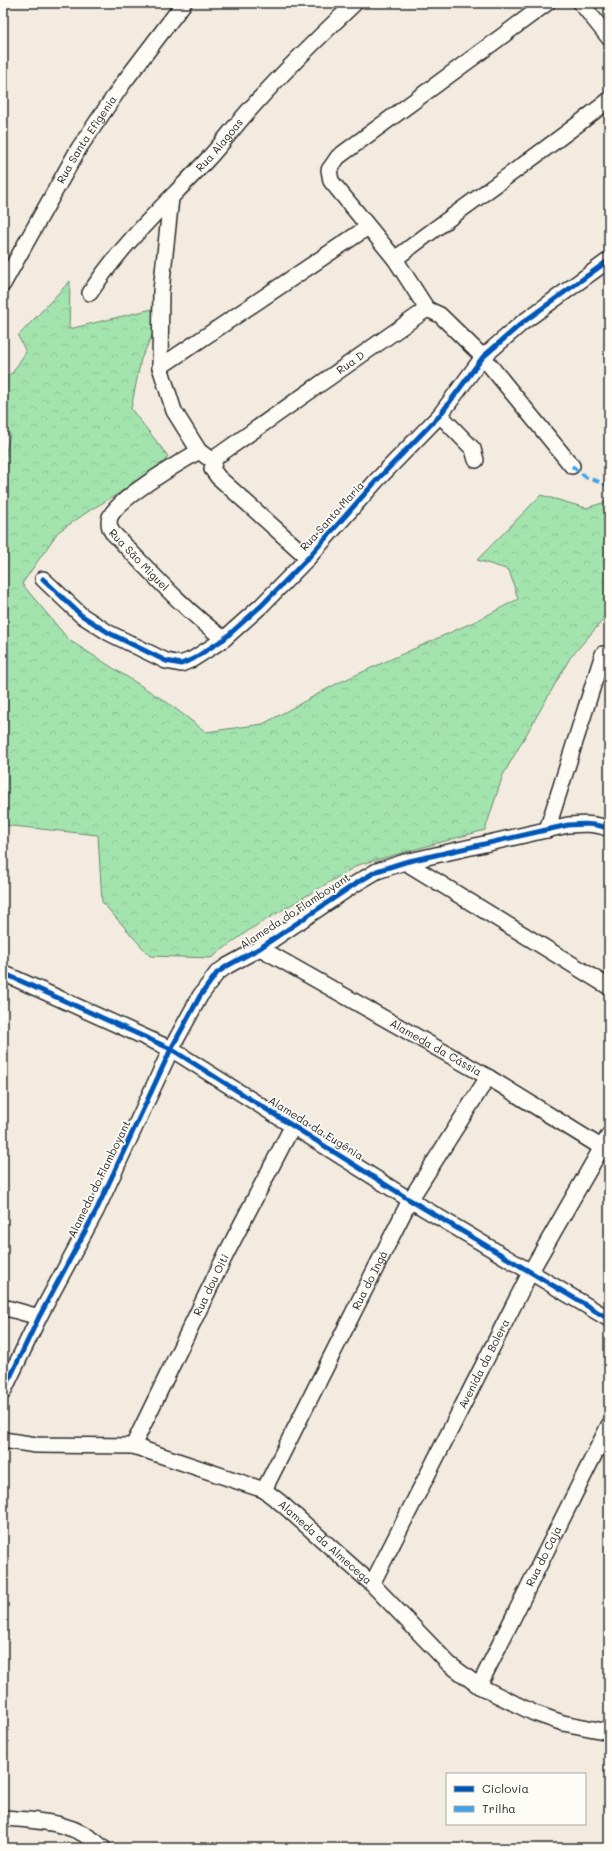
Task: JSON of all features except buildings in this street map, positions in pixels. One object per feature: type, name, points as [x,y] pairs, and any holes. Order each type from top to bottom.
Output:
[{"type":"street","name":"Rua Santa Efigenia","points":[[3,284],[79,148],[124,82],[184,3]]},
{"type":"street","name":"Rua Alagoas","points":[[90,293],[117,255],[207,160],[251,108],[286,70],[355,3]]},
{"type":"street","points":[[546,3],[338,157],[329,170],[331,182],[395,259],[427,309],[440,315],[483,357],[572,466]]},
{"type":"street","points":[[581,3],[609,38]]},
{"type":"street","points":[[395,259],[444,221],[564,136],[609,100]]},
{"type":"street","points":[[171,198],[161,291],[160,367],[174,411],[199,451],[213,462],[212,469],[218,477],[308,558]]},
{"type":"street","points":[[160,367],[368,227]]},
{"type":"street","name":"Rua Santa Maria","points":[[43,579],[81,615],[115,636],[166,660],[176,663],[187,662],[224,639],[261,606],[308,558],[377,480],[440,415],[483,357],[522,323],[609,260]]},
{"type":"street","name":"Rua D","points":[[213,462],[216,457],[427,309]]},
{"type":"street","points":[[440,415],[473,449],[476,460]]},
{"type":"street","name":"Rua São Miguel","points":[[199,451],[170,468],[121,504],[110,518],[109,524],[112,532],[169,591],[205,625],[224,639]]},
{"type":"street","points":[[547,830],[603,654]]},
{"type":"street","name":"Alameda do Flamboyant","points":[[3,1392],[39,1317],[96,1211],[172,1049],[200,996],[212,978],[227,966],[260,948],[355,884],[377,871],[405,862],[568,825],[601,825],[609,829]]},
{"type":"street","points":[[405,862],[609,987]]},
{"type":"street","name":"Alameda da Cássia","points":[[260,948],[606,1144]]},
{"type":"street","name":"Alameda da Eugênia","points":[[3,973],[172,1049],[410,1200],[609,1319]]},
{"type":"street","name":"Rua do Ingá","points":[[264,1490],[410,1200],[488,1077]]},
{"type":"street","name":"Rua dou Oiti","points":[[133,1446],[226,1254],[293,1125]]},
{"type":"street","name":"Avenida da Bolera","points":[[372,1584],[531,1271],[606,1144]]},
{"type":"street","points":[[3,1307],[39,1317]]},
{"type":"street","name":"Rua do Caja","points":[[479,1686],[609,1425]]},
{"type":"street","name":"Alameda da Almecega","points":[[3,1440],[36,1445],[133,1446],[264,1490],[282,1503],[372,1584],[449,1664],[479,1686],[534,1714],[563,1723],[609,1732]]},
{"type":"street","points":[[3,1818],[56,1823],[73,1828],[84,1842],[103,1848]]},
{"type":"green space","points":[[70,281],[69,329],[152,309],[156,327],[141,359],[131,409],[168,456],[159,470],[92,509],[58,532],[22,584],[69,640],[168,703],[206,732],[263,724],[338,683],[478,620],[518,599],[509,570],[477,560],[541,495],[586,508],[609,501],[609,613],[570,658],[503,775],[485,830],[358,865],[252,928],[211,958],[150,956],[102,902],[98,835],[3,825],[3,465],[10,434],[3,431],[3,379],[13,372],[26,352],[18,336]]},
{"type":"marked path","points":[[572,466],[587,478],[609,485]]},
{"type":"cycle path","points":[[43,579],[81,615],[109,633],[166,661],[181,664],[193,659],[224,639],[261,606],[308,558],[377,480],[440,415],[483,357],[522,323],[609,260]]},
{"type":"cycle path","points":[[3,1392],[39,1317],[96,1211],[171,1049],[200,996],[217,973],[260,948],[355,884],[377,871],[405,862],[568,825],[584,824],[609,829]]},
{"type":"cycle path","points":[[3,973],[171,1049],[410,1200],[609,1319]]}]
